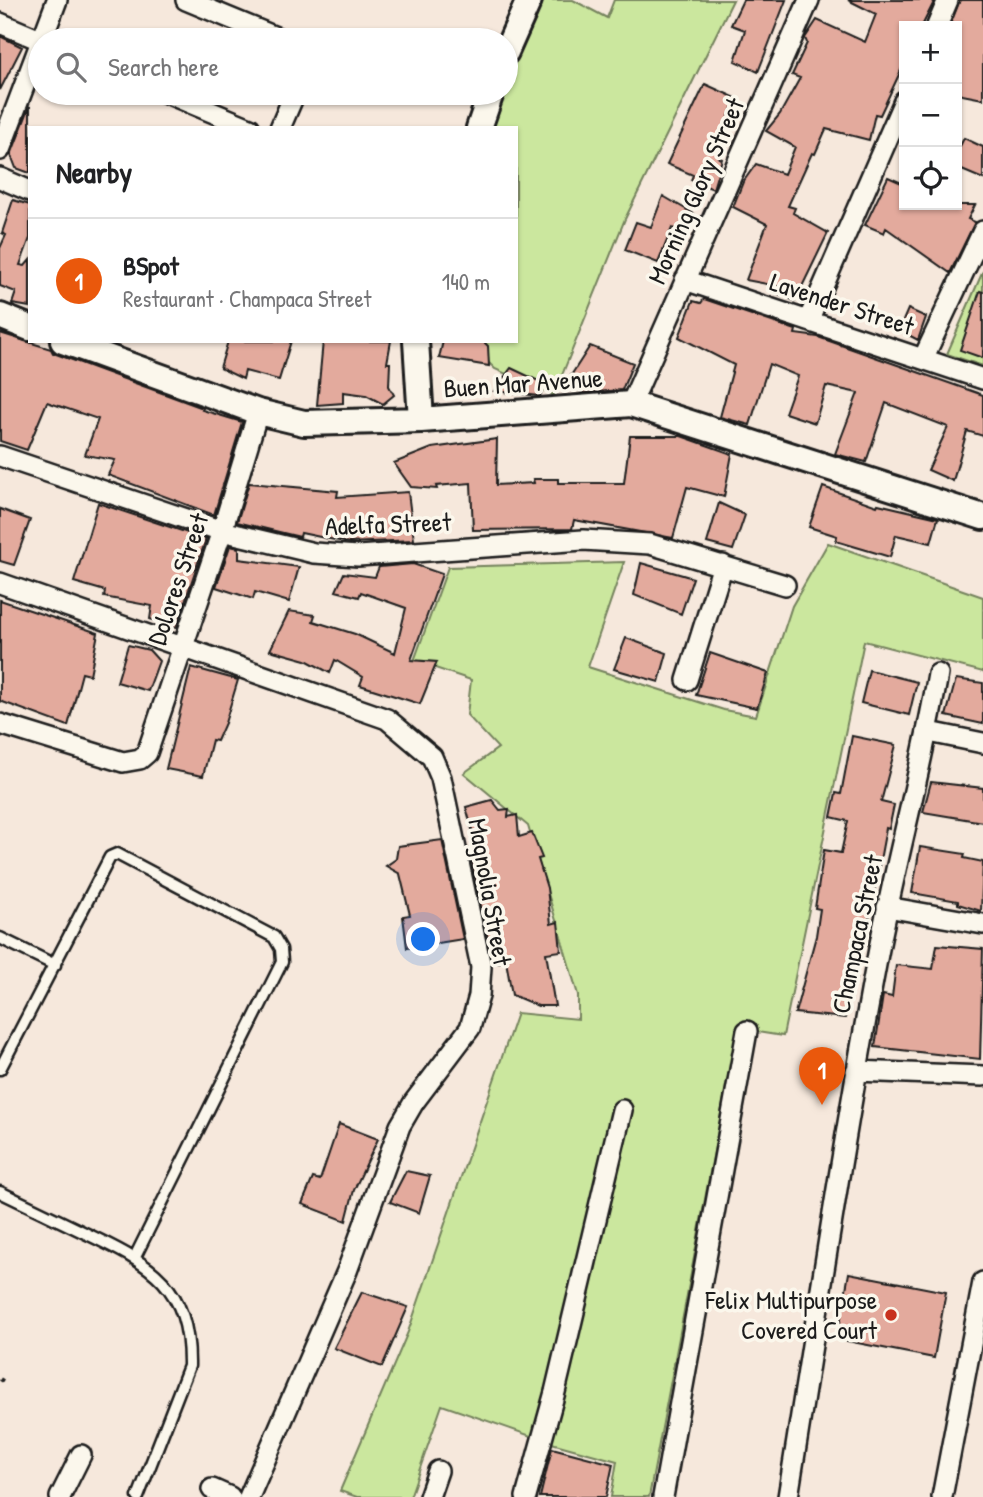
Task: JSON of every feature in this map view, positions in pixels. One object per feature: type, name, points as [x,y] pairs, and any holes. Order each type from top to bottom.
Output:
[{"type":"street","points":[[46,28],[57,0]]},
{"type":"street","points":[[517,28],[529,0]]},
{"type":"street","name":"Morning Glory Street","points":[[631,404],[809,0]]},
{"type":"street","points":[[939,21],[948,0]]},
{"type":"street","points":[[192,1],[255,28]]},
{"type":"street","points":[[0,23],[28,35]]},
{"type":"street","points":[[0,150],[28,76]]},
{"type":"street","points":[[195,105],[245,126]]},
{"type":"street","points":[[281,126],[290,105]]},
{"type":"street","points":[[479,126],[487,105]]},
{"type":"street","points":[[808,321],[899,112]]},
{"type":"street","points":[[0,177],[28,190]]},
{"type":"street","points":[[923,359],[983,231]]},
{"type":"street","name":"Lavender Street","points":[[685,280],[983,379]]},
{"type":"street","points":[[0,316],[28,327]]},
{"type":"street","name":"Buen Mar Avenue","points":[[68,343],[258,412],[304,422],[421,420],[631,404],[983,517]]},
{"type":"street","points":[[416,343],[421,420]]},
{"type":"street","name":"Dolores Street","points":[[0,724],[123,762],[140,759],[151,744],[222,531],[258,412]]},
{"type":"street","name":"Adelfa Street","points":[[0,456],[222,531],[314,554],[358,556],[583,540],[650,544],[785,585]]},
{"type":"street","points":[[687,680],[723,565]]},
{"type":"street","name":"Magnolia Street","points":[[0,583],[387,719],[425,750],[441,778],[481,967],[479,996],[470,1028],[414,1102],[400,1126],[347,1271],[249,1497]]},
{"type":"street","name":"Champaca Street","points":[[788,1497],[856,1071],[887,908],[929,732],[938,674]]},
{"type":"street","points":[[929,732],[983,743]]},
{"type":"street","points":[[887,908],[983,924]]},
{"type":"street","points":[[663,1497],[747,1031]]},
{"type":"street","points":[[856,1071],[983,1076]]},
{"type":"street","points":[[526,1497],[555,1392],[622,1110]]},
{"type":"street","points":[[942,1497],[983,1282]]},
{"type":"street","points":[[60,1497],[81,1455]]},
{"type":"street","points":[[429,1497],[438,1471]]},
{"type":"street","points":[[212,1489],[230,1497]]},
{"type":"lane","points":[[0,1069],[110,857],[117,854],[274,937],[281,949],[282,962],[135,1257]]},
{"type":"lane","points":[[0,938],[55,965]]},
{"type":"lane","points":[[0,1192],[135,1257],[166,1284],[181,1311],[190,1344],[189,1366],[138,1497]]},
{"type":"green space","points":[[538,0],[573,0],[607,18],[614,0],[733,0],[625,219],[554,395],[495,369],[469,343],[518,343],[518,126],[489,126],[496,105],[518,105],[518,49]]},
{"type":"green space","points":[[983,271],[983,366],[947,354]]},
{"type":"green space","points":[[828,543],[983,597],[983,672],[864,641],[783,1036],[737,1029],[649,1497],[611,1497],[617,1461],[548,1442],[442,1405],[410,1497],[357,1497],[340,1491],[408,1332],[517,1013],[578,1019],[578,995],[528,826],[464,773],[498,748],[467,715],[471,680],[414,661],[448,567],[624,562],[588,667],[724,710],[756,716],[792,606]]},
{"type":"building","points":[[743,0],[786,0],[758,72],[735,61],[745,30],[731,25]]},
{"type":"building","points":[[848,0],[935,0],[924,21],[899,21],[899,75],[880,115],[875,114],[869,140],[826,129],[815,154],[812,153],[788,206],[795,208],[793,213],[828,233],[795,301],[774,292],[777,286],[746,280],[767,224],[733,207],[743,182],[756,164],[784,174],[795,147],[766,131],[780,114],[800,78],[792,75],[807,43],[805,38],[817,20],[865,42],[876,14]]},
{"type":"building","points":[[960,0],[983,0],[983,99],[962,95],[962,21],[952,21]]},
{"type":"building","points":[[0,36],[22,47],[0,90]]},
{"type":"building","points":[[705,84],[736,98],[729,116],[734,118],[719,158],[722,159],[713,189],[691,180],[693,175],[667,164]]},
{"type":"building","points":[[30,106],[28,172],[16,168],[11,155]]},
{"type":"building","points":[[964,138],[983,147],[983,179],[962,170]]},
{"type":"building","points":[[888,177],[899,182],[899,210],[962,210],[962,205],[975,205],[968,219],[975,222],[950,273],[886,228],[884,233],[865,225]]},
{"type":"building","points":[[663,196],[694,214],[681,231],[672,228],[658,263],[625,250],[636,222],[651,227]]},
{"type":"building","points":[[13,200],[28,204],[28,243],[20,265],[25,266],[28,262],[28,307],[12,304],[16,292],[0,286],[0,248],[6,235],[2,233]]},
{"type":"building","points":[[980,291],[983,292],[983,358],[960,350]]},
{"type":"building","points":[[704,299],[796,330],[795,334],[818,337],[983,395],[983,436],[967,431],[953,481],[928,470],[948,427],[886,403],[866,462],[835,454],[858,393],[826,386],[815,423],[785,413],[798,376],[769,364],[750,425],[720,417],[734,365],[679,337],[693,301],[701,303]]},
{"type":"building","points":[[908,309],[926,317],[918,340],[899,330]]},
{"type":"building","points":[[0,333],[51,349],[53,353],[203,408],[202,410],[242,422],[214,515],[108,475],[115,460],[85,455],[98,419],[47,402],[27,450],[0,441]]},
{"type":"building","points":[[227,343],[290,343],[279,380],[245,371],[243,379],[220,368]]},
{"type":"building","points":[[323,343],[391,343],[387,363],[390,363],[389,386],[394,395],[383,404],[366,395],[343,392],[343,403],[317,405]]},
{"type":"building","points":[[443,343],[485,343],[488,346],[489,366],[439,358]]},
{"type":"building","points":[[590,346],[633,363],[622,390],[582,393],[568,380]]},
{"type":"building","points":[[511,368],[545,384],[540,396],[494,391]]},
{"type":"building","points":[[630,436],[681,436],[732,454],[724,497],[687,487],[673,538],[574,520],[572,529],[473,530],[471,483],[436,486],[437,489],[411,487],[394,463],[432,448],[497,439],[496,485],[534,483],[533,479],[558,479],[558,483],[624,483]]},
{"type":"building","points":[[249,483],[338,491],[337,497],[408,492],[414,540],[349,543],[301,533],[300,537],[237,522]]},
{"type":"building","points":[[823,487],[877,506],[878,504],[938,518],[931,543],[896,535],[890,557],[836,541],[837,536],[809,527]]},
{"type":"building","points":[[98,503],[206,539],[176,628],[150,619],[152,606],[104,597],[105,591],[74,582]]},
{"type":"building","points":[[719,503],[745,515],[733,550],[707,543]]},
{"type":"building","points":[[0,509],[30,520],[14,565],[0,561]]},
{"type":"building","points":[[230,546],[239,548],[239,559],[299,567],[289,602],[255,592],[253,599],[216,587]]},
{"type":"building","points":[[641,563],[693,578],[681,614],[634,595]]},
{"type":"building","points":[[413,564],[442,574],[411,660],[437,662],[420,704],[360,685],[363,677],[335,660],[330,673],[306,660],[270,650],[289,611],[315,615],[313,621],[355,634],[395,653],[406,608],[361,592],[359,597],[336,591],[344,573],[375,577],[379,567]]},
{"type":"building","points":[[0,600],[98,633],[90,675],[82,673],[68,726],[0,701]]},
{"type":"building","points":[[626,638],[667,653],[659,682],[614,669]]},
{"type":"building","points":[[128,645],[149,650],[159,661],[148,691],[117,682]]},
{"type":"building","points":[[710,653],[768,673],[757,708],[696,695]]},
{"type":"building","points":[[191,667],[238,680],[225,723],[217,741],[212,740],[203,776],[166,769]]},
{"type":"building","points":[[869,670],[917,682],[909,715],[861,703]]},
{"type":"building","points":[[956,679],[983,683],[983,724],[946,716]]},
{"type":"building","points":[[852,736],[896,745],[881,802],[894,805],[889,829],[886,828],[864,946],[859,945],[856,979],[852,978],[845,1018],[795,1013],[816,936],[820,909],[815,908],[824,850],[841,853],[848,821],[831,817],[836,793],[841,794]]},
{"type":"building","points":[[931,782],[983,788],[983,822],[923,812]]},
{"type":"building","points":[[492,800],[500,810],[509,809],[508,817],[517,815],[519,837],[532,833],[542,858],[538,859],[547,888],[551,924],[558,922],[561,951],[546,953],[555,1006],[538,1006],[512,995],[506,961],[493,963],[469,849],[477,847],[466,807]]},
{"type":"building","points":[[442,840],[463,939],[407,948],[403,916],[410,915],[400,874],[386,866],[396,859],[398,846]]},
{"type":"building","points":[[920,847],[965,854],[964,858],[983,862],[981,911],[958,904],[958,901],[912,893]]},
{"type":"building","points":[[937,945],[983,949],[980,1059],[875,1047],[883,995],[892,997],[896,965],[933,969]]},
{"type":"building","points":[[339,1124],[378,1139],[354,1190],[346,1221],[302,1204],[313,1178],[320,1180]]},
{"type":"building","points":[[406,1171],[430,1176],[419,1213],[390,1202]]},
{"type":"building","name":"Felix Multipurpose Covered Court","points":[[849,1273],[946,1292],[934,1358],[837,1339]]},
{"type":"building","points":[[362,1292],[408,1307],[382,1367],[334,1348]]},
{"type":"building","points":[[552,1448],[613,1464],[606,1497],[540,1497]]},
{"type":"place","name":"BSpot","points":[[822,1105]]},
{"type":"place","name":"Felix Multipurpose Covered Court","points":[[891,1315]]}]
